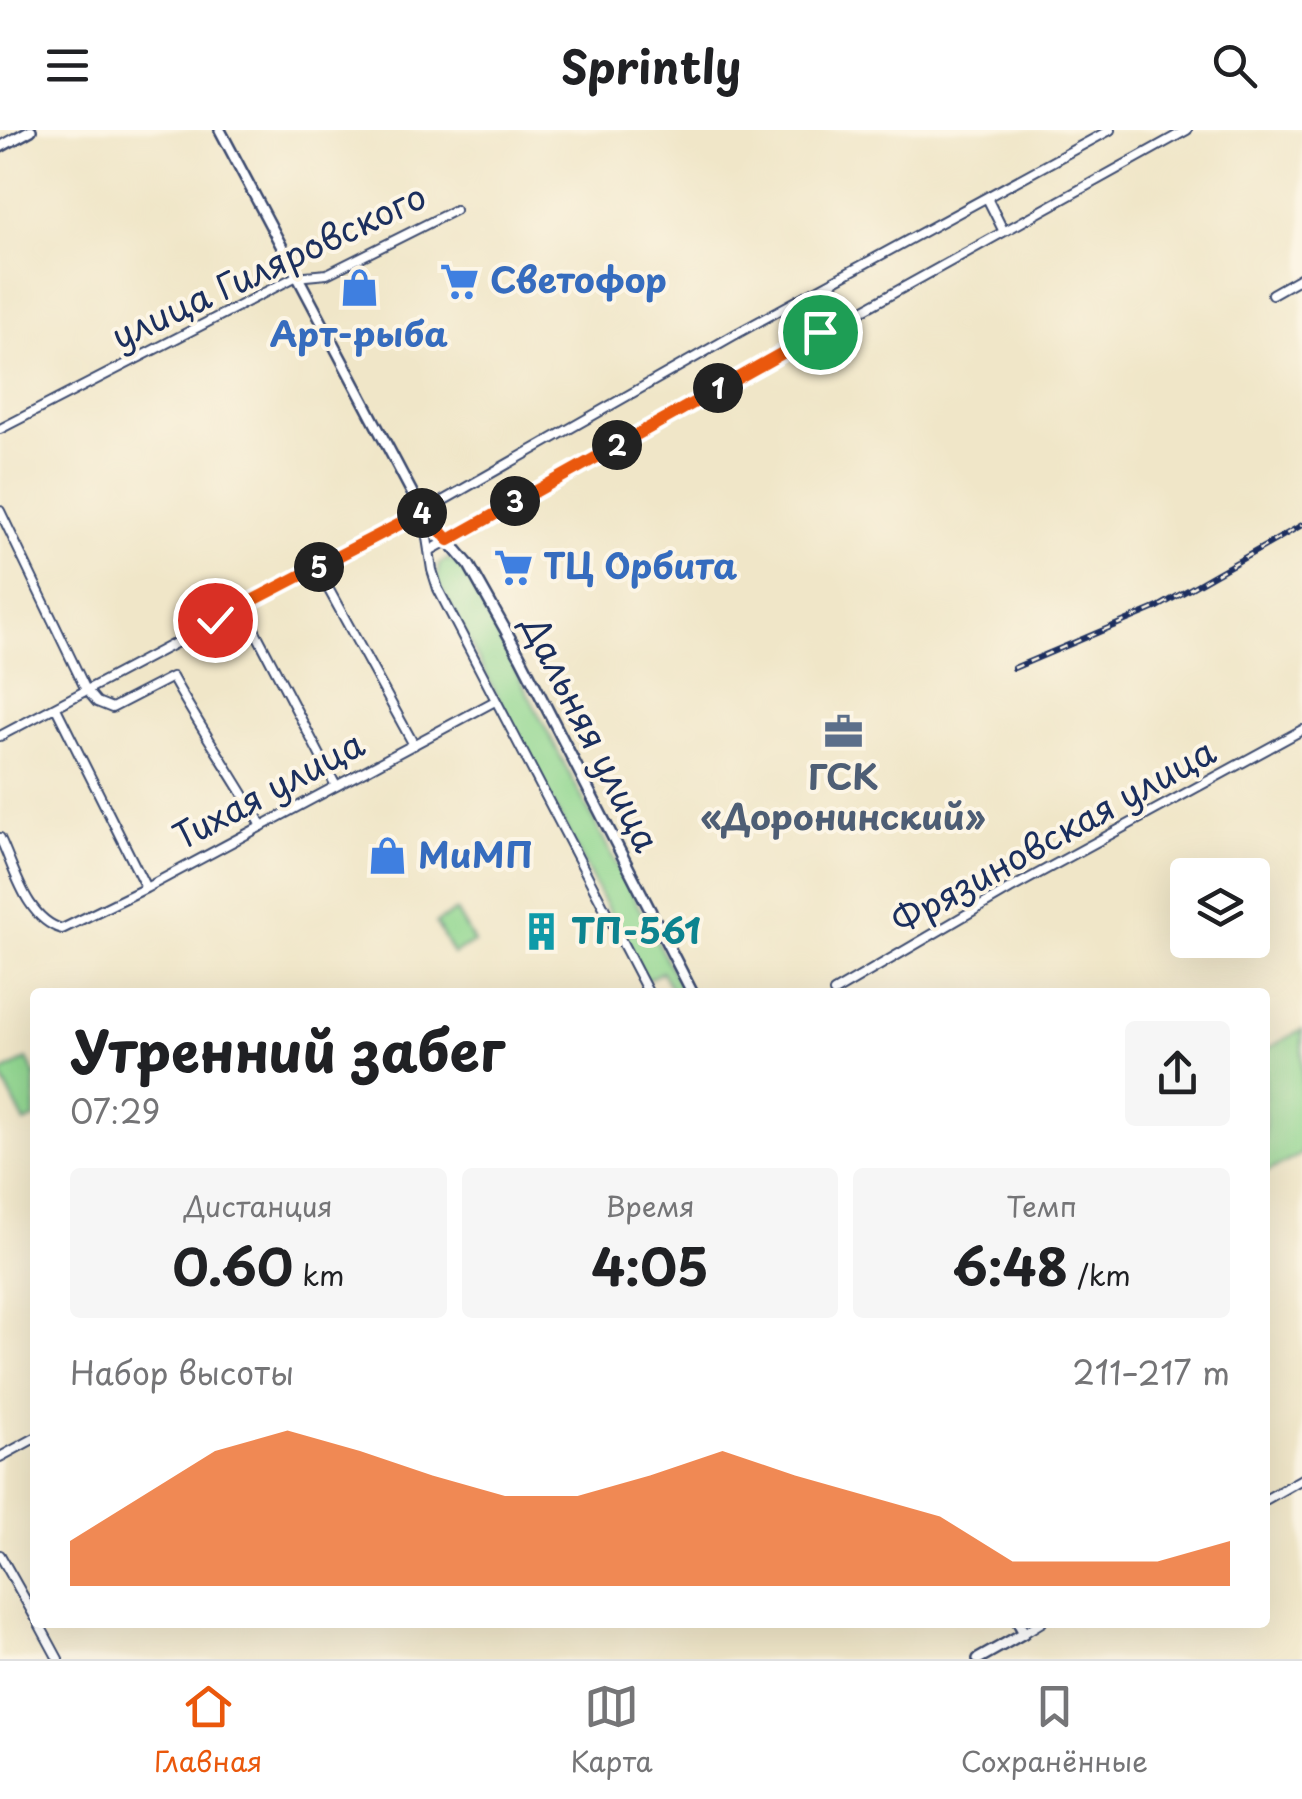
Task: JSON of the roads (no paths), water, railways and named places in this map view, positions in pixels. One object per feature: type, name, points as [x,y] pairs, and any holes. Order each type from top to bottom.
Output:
[{"type":"street","points":[[0,147],[31,130]]},
{"type":"street","name":"Дальняя улица","points":[[220,130],[423,512],[469,564],[520,656],[690,988]]},
{"type":"street","points":[[0,736],[423,512],[736,334],[1110,130]]},
{"type":"street","points":[[429,551],[1187,130]]},
{"type":"street","points":[[987,198],[1004,230]]},
{"type":"street","name":"улица Гиляровского","points":[[0,429],[296,277],[327,274],[455,210]]},
{"type":"street","points":[[1272,294],[1302,277]]},
{"type":"street","points":[[0,511],[86,688],[97,702],[112,708],[172,676],[203,735],[232,774],[262,826]]},
{"type":"street","name":"Дальняя улица","points":[[423,512],[438,588],[646,988]]},
{"type":"street","points":[[318,568],[414,745]]},
{"type":"street","points":[[242,606],[336,786]]},
{"type":"street","name":"Тихая улица","points":[[0,838],[30,904],[54,927],[66,927],[495,700]]},
{"type":"street","points":[[56,708],[146,888]]},
{"type":"street","name":"Фрязиновская улица","points":[[841,988],[1010,889],[1302,730]]},
{"type":"street","points":[[0,1458],[30,1441]]},
{"type":"street","points":[[1270,1497],[1302,1480]]},
{"type":"street","points":[[0,1554],[30,1609]]},
{"type":"street","points":[[41,1628],[58,1659]]},
{"type":"street","points":[[978,1659],[1021,1628]]},
{"type":"railway","points":[[1014,668],[1158,607],[1302,525]]},
{"type":"place","name":"Светофор","points":[[460,281]]},
{"type":"place","name":"Арт-рыба","points":[[359,288]]},
{"type":"place","name":"ТЦ Орбита","points":[[513,567]]},
{"type":"place","name":"ГСК «Доронинский»","points":[[843,731]]},
{"type":"place","name":"МиМП","points":[[388,856]]},
{"type":"place","name":"ТП-561","points":[[541,932]]}]
